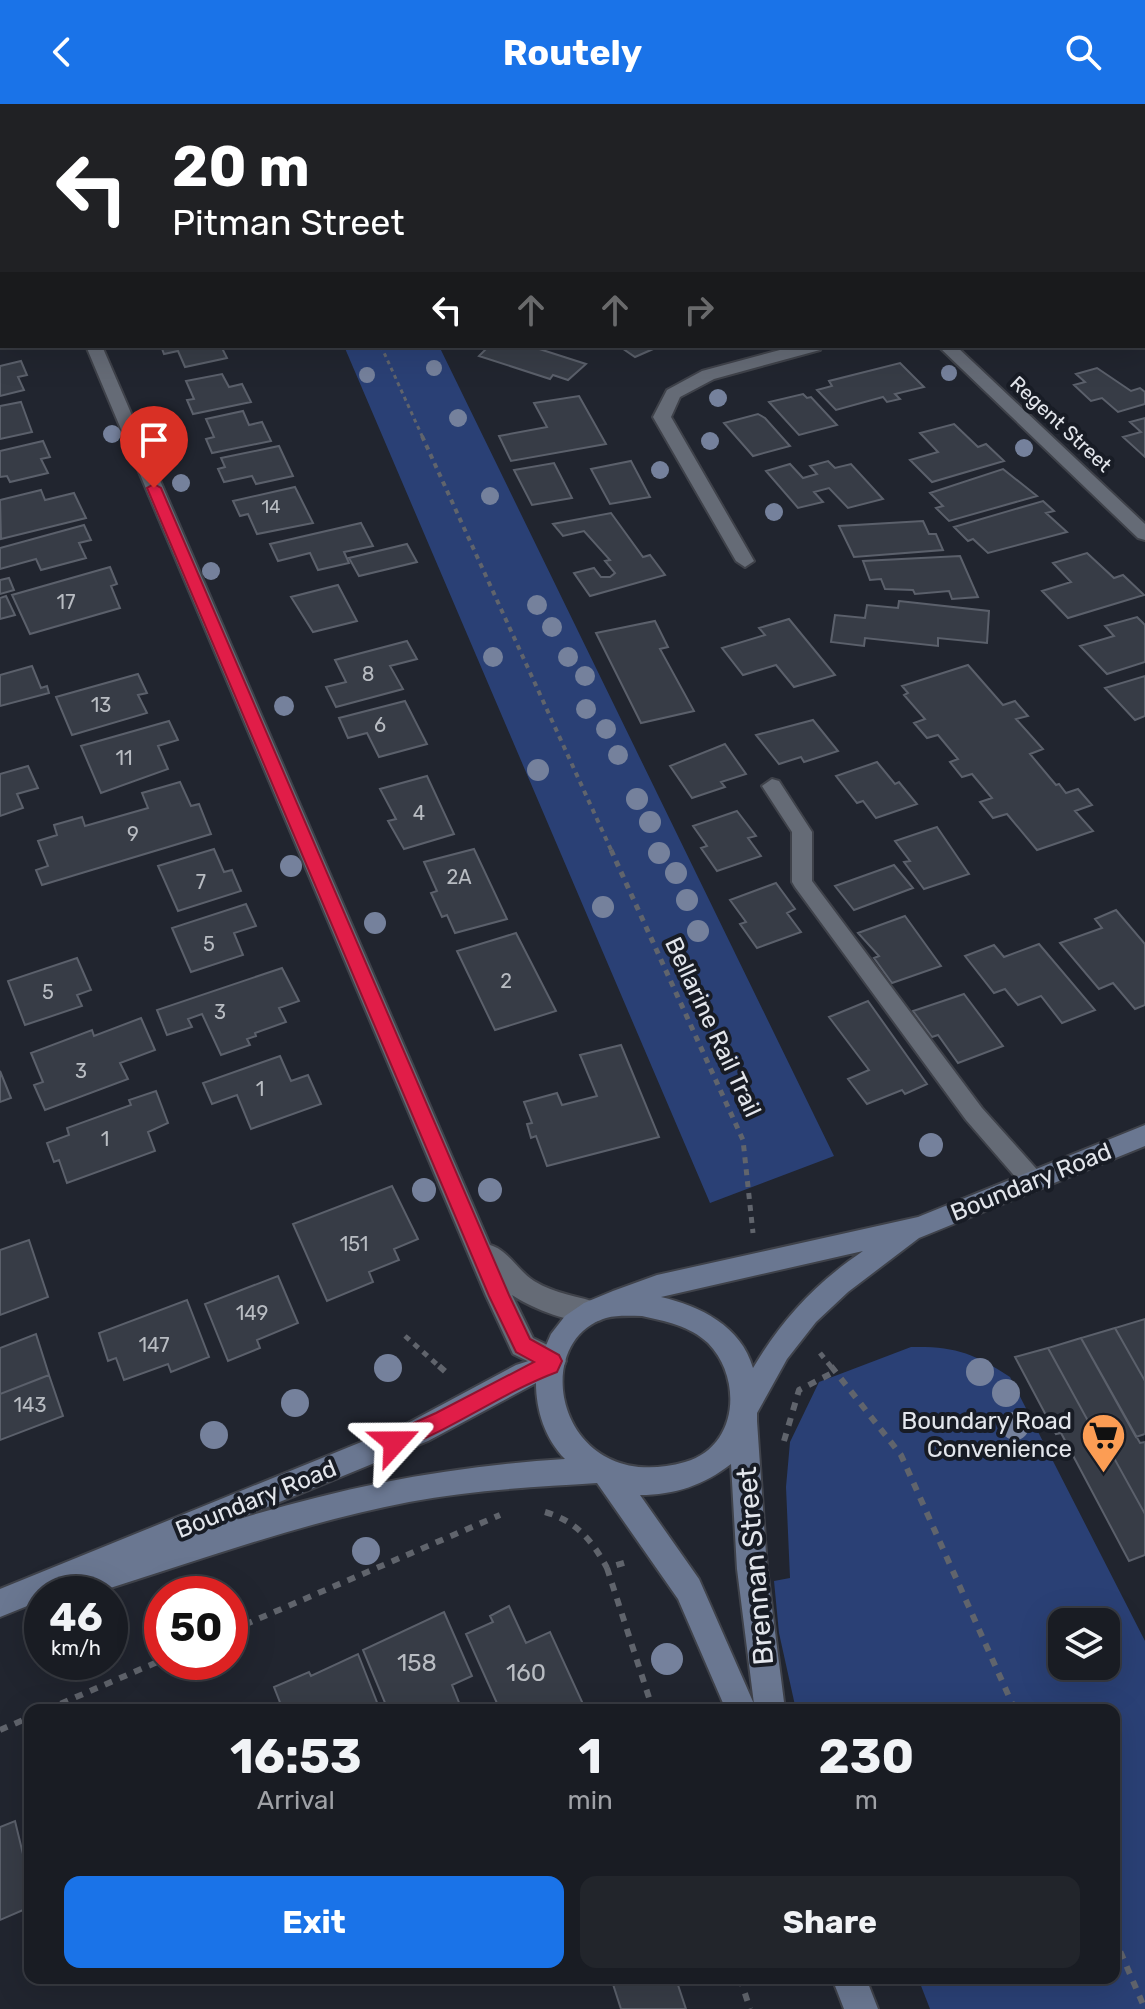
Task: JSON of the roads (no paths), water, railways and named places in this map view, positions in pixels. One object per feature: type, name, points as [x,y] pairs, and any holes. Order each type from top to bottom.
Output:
[{"type":"main road","name":"Boundary Road","points":[[596,1310],[657,1286],[917,1228],[1145,1135]]},
{"type":"main road","name":"Boundary Road","points":[[744,1415],[770,1362],[800,1321],[828,1292],[917,1228]]},
{"type":"main road","points":[[630,1304],[660,1305],[703,1321],[726,1341],[745,1379],[744,1415],[718,1458],[692,1474],[646,1482],[603,1471],[574,1450],[556,1424],[547,1387],[551,1363],[567,1332],[596,1310],[630,1304]]},
{"type":"main road","name":"Boundary Road","points":[[0,1605],[418,1432],[551,1363]]},
{"type":"main road","name":"Brennan Street","points":[[744,1415],[753,1584],[769,1704]]},
{"type":"main road","name":"Boundary Road","points":[[102,1576],[308,1514],[411,1488],[500,1476],[603,1471]]},
{"type":"main road","name":"Brennan Street","points":[[603,1471],[667,1554],[689,1589],[738,1704]]},
{"type":"main road","name":"Boundary Road","points":[[0,1605],[24,1599]]},
{"type":"main road","points":[[851,1984],[861,2009]]},
{"type":"street","points":[[95,348],[470,1229],[523,1346],[551,1363]]},
{"type":"street","points":[[745,561],[662,417],[673,394],[708,375],[807,348]]},
{"type":"street","name":"Regent Street","points":[[948,348],[1145,534]]},
{"type":"street","points":[[470,1229],[516,1286],[542,1300],[596,1310]]},
{"type":"lane","points":[[772,786],[802,832],[802,882],[974,1114],[1033,1181]]},
{"type":"place","name":"Boundary Road Convenience","points":[[1103,1474]]}]
